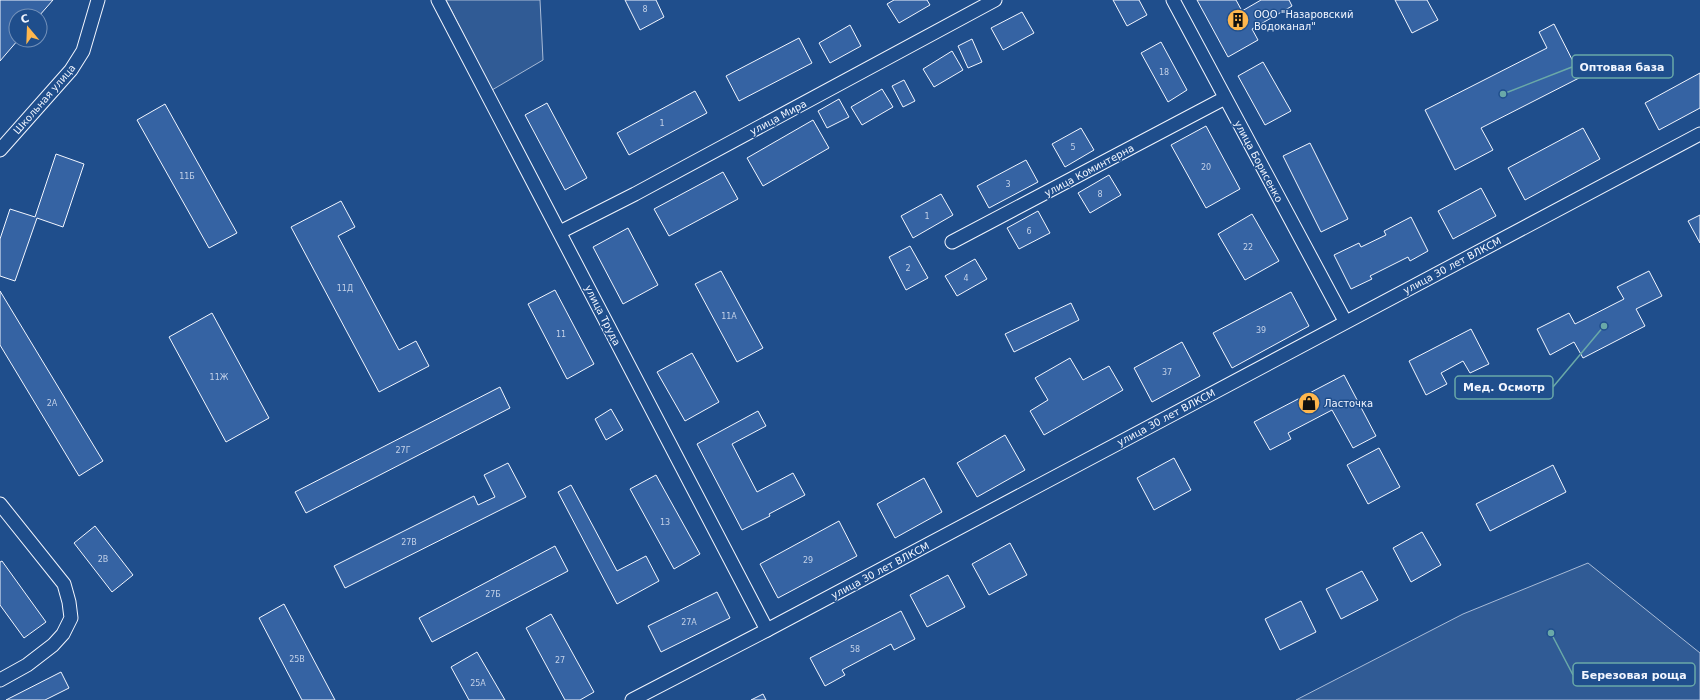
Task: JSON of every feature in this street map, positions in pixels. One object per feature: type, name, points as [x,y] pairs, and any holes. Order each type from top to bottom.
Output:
[{"type":"street","name":"Школьная улица","points":[[0,150],[71,70],[83,51],[98,0]]},
{"type":"street","name":"улица Труда","points":[[438,0],[767,630]]},
{"type":"street","name":"улица Мира","points":[[560,232],[635,194],[995,0]]},
{"type":"street","name":"улица Борисенко","points":[[1173,0],[1345,322]]},
{"type":"street","name":"улица Коминтерна","points":[[952,242],[1225,98]]},
{"type":"street","name":"улица 30 лет ВЛКСМ","points":[[632,700],[767,630],[1700,134]]},
{"type":"street","points":[[0,504],[64,584],[70,602],[71,618],[63,634],[53,645],[27,665],[0,680]]},
{"type":"shaded area","points":[[446,0],[540,0],[543,60],[492,90]]},
{"type":"shaded area","points":[[1588,563],[1700,653],[1700,700],[1296,700],[1463,614]]},
{"type":"building","points":[[0,0],[53,0],[46,8],[8,8],[8,48],[11,48],[0,61]]},
{"type":"building","points":[[625,0],[656,0],[664,17],[640,30]]},
{"type":"building","points":[[894,0],[927,0],[930,5],[899,23],[887,4]]},
{"type":"building","points":[[1113,0],[1139,0],[1147,15],[1127,26]]},
{"type":"building","name":"ООО \"Назаровский Водоканал\"","points":[[1197,0],[1236,0],[1242,11],[1261,0],[1289,0],[1292,6],[1252,29],[1258,40],[1228,57]]},
{"type":"building","points":[[1395,0],[1427,0],[1438,20],[1412,33]]},
{"type":"building","points":[[1022,12],[1034,33],[1003,50],[991,28]]},
{"type":"building","points":[[1554,24],[1581,77],[1481,128],[1493,150],[1455,170],[1425,110],[1547,48],[1539,32]]},
{"type":"building","points":[[850,25],[861,46],[830,63],[819,43]]},
{"type":"building","points":[[799,38],[812,63],[739,101],[726,76]]},
{"type":"building","points":[[972,39],[982,62],[968,68],[958,46]]},
{"type":"building","points":[[1161,42],[1187,90],[1168,102],[1141,53]]},
{"type":"building","points":[[952,51],[963,70],[934,87],[923,69]]},
{"type":"building","points":[[1263,62],[1291,111],[1265,125],[1238,76]]},
{"type":"building","points":[[1700,73],[1700,108],[1659,130],[1645,103]]},
{"type":"building","points":[[904,80],[915,101],[903,107],[892,86]]},
{"type":"building","points":[[882,89],[893,107],[862,125],[851,107]]},
{"type":"building","points":[[695,91],[707,113],[629,155],[617,133]]},
{"type":"building","points":[[839,99],[849,117],[827,128],[818,111]]},
{"type":"building","points":[[547,103],[587,178],[565,190],[525,115]]},
{"type":"building","points":[[165,104],[237,233],[209,248],[137,120]]},
{"type":"building","points":[[813,120],[829,148],[763,186],[747,158]]},
{"type":"building","points":[[1206,126],[1240,189],[1206,208],[1171,145]]},
{"type":"building","points":[[1081,128],[1094,150],[1065,167],[1052,144]]},
{"type":"building","points":[[1583,128],[1600,159],[1525,200],[1508,168]]},
{"type":"building","points":[[1310,143],[1348,219],[1321,232],[1283,156]]},
{"type":"building","points":[[56,154],[84,164],[63,227],[37,218],[15,281],[0,276],[0,239],[10,209],[35,217]]},
{"type":"building","points":[[1026,160],[1038,182],[989,208],[977,186]]},
{"type":"building","points":[[723,172],[738,199],[669,236],[654,209]]},
{"type":"building","points":[[1109,175],[1121,195],[1090,213],[1078,193]]},
{"type":"building","points":[[1481,188],[1496,216],[1453,239],[1438,211]]},
{"type":"building","points":[[941,194],[953,215],[913,238],[901,216]]},
{"type":"building","points":[[341,201],[355,227],[338,236],[399,350],[416,341],[429,366],[379,392],[291,227]]},
{"type":"building","points":[[1038,211],[1050,233],[1019,249],[1007,228]]},
{"type":"building","points":[[1252,214],[1279,261],[1245,280],[1218,234]]},
{"type":"building","points":[[1700,215],[1700,243],[1688,221]]},
{"type":"building","points":[[1411,217],[1428,251],[1410,261],[1408,257],[1370,276],[1372,279],[1351,289],[1334,255],[1359,243],[1361,247],[1386,235],[1384,231]]},
{"type":"building","points":[[628,228],[658,285],[623,304],[593,247]]},
{"type":"building","points":[[910,246],[928,278],[906,290],[889,257]]},
{"type":"building","points":[[975,259],[987,279],[957,296],[945,276]]},
{"type":"building","points":[[721,271],[763,348],[737,362],[695,284]]},
{"type":"building","points":[[1649,271],[1662,296],[1636,309],[1645,326],[1583,358],[1574,342],[1550,355],[1537,329],[1569,313],[1575,324],[1624,299],[1617,287]]},
{"type":"building","points":[[555,290],[594,364],[567,379],[528,304]]},
{"type":"building","points":[[0,291],[103,461],[79,476],[0,345]]},
{"type":"building","points":[[1291,292],[1309,326],[1232,368],[1213,333]]},
{"type":"building","points":[[1071,303],[1079,320],[1014,352],[1005,334]]},
{"type":"building","points":[[212,313],[269,418],[226,442],[169,337]]},
{"type":"building","points":[[1471,329],[1489,364],[1470,373],[1463,361],[1441,373],[1447,384],[1426,395],[1409,361]]},
{"type":"building","points":[[1182,342],[1200,376],[1152,402],[1134,368]]},
{"type":"building","points":[[692,353],[719,402],[685,421],[657,372]]},
{"type":"building","points":[[1070,358],[1083,380],[1109,366],[1123,390],[1044,435],[1030,411],[1048,400],[1035,378]]},
{"type":"building","points":[[1344,375],[1376,436],[1353,448],[1332,410],[1288,433],[1291,439],[1270,450],[1254,422]]},
{"type":"building","points":[[500,387],[510,408],[306,513],[295,492]]},
{"type":"building","points":[[611,409],[623,430],[606,440],[595,419]]},
{"type":"building","points":[[758,411],[766,426],[732,444],[757,492],[793,473],[805,495],[769,514],[770,516],[742,530],[697,444]]},
{"type":"building","points":[[1005,435],[1025,470],[977,497],[957,463]]},
{"type":"building","points":[[1379,448],[1400,487],[1368,504],[1347,465]]},
{"type":"building","points":[[1174,458],[1191,490],[1154,510],[1137,478]]},
{"type":"building","points":[[508,463],[526,497],[345,588],[334,566],[474,496],[478,505],[495,497],[484,475]]},
{"type":"building","points":[[1553,465],[1566,492],[1490,531],[1476,504]]},
{"type":"building","points":[[656,475],[700,554],[674,569],[630,489]]},
{"type":"building","points":[[924,478],[942,512],[895,538],[877,504]]},
{"type":"building","points":[[571,485],[617,571],[646,556],[659,581],[617,604],[558,492]]},
{"type":"building","points":[[839,521],[857,556],[778,598],[760,564]]},
{"type":"building","points":[[95,526],[133,575],[112,592],[74,543]]},
{"type":"building","points":[[1422,532],[1441,565],[1411,582],[1393,548]]},
{"type":"building","points":[[1010,543],[1027,575],[989,595],[972,564]]},
{"type":"building","points":[[555,546],[568,571],[432,642],[419,618]]},
{"type":"building","points":[[2,561],[46,622],[24,638],[0,605],[0,562]]},
{"type":"building","points":[[1362,571],[1378,600],[1341,619],[1326,589]]},
{"type":"building","points":[[948,575],[965,607],[927,627],[910,595]]},
{"type":"building","points":[[717,592],[730,618],[661,652],[648,626]]},
{"type":"building","points":[[1301,601],[1316,632],[1280,650],[1265,619]]},
{"type":"building","points":[[284,604],[335,700],[302,700],[259,618]]},
{"type":"building","points":[[901,611],[915,639],[894,650],[891,644],[842,670],[845,675],[825,686],[810,658]]},
{"type":"building","points":[[551,614],[594,692],[580,700],[565,700],[526,628]]},
{"type":"building","points":[[477,652],[505,700],[469,700],[451,667]]},
{"type":"building","points":[[61,672],[69,688],[45,700],[6,700]]},
{"type":"building","points":[[763,694],[766,700],[751,700]]},
{"type":"place","name":"ООО \"Назаровский Водоканал\"","points":[[1238,20]]},
{"type":"place","name":"Оптовая база","points":[[1503,94]]},
{"type":"place","name":"Мед. Осмотр","points":[[1604,326]]},
{"type":"place","name":"Ласточка","points":[[1309,403]]},
{"type":"place","name":"Березовая роща","points":[[1551,633]]}]
